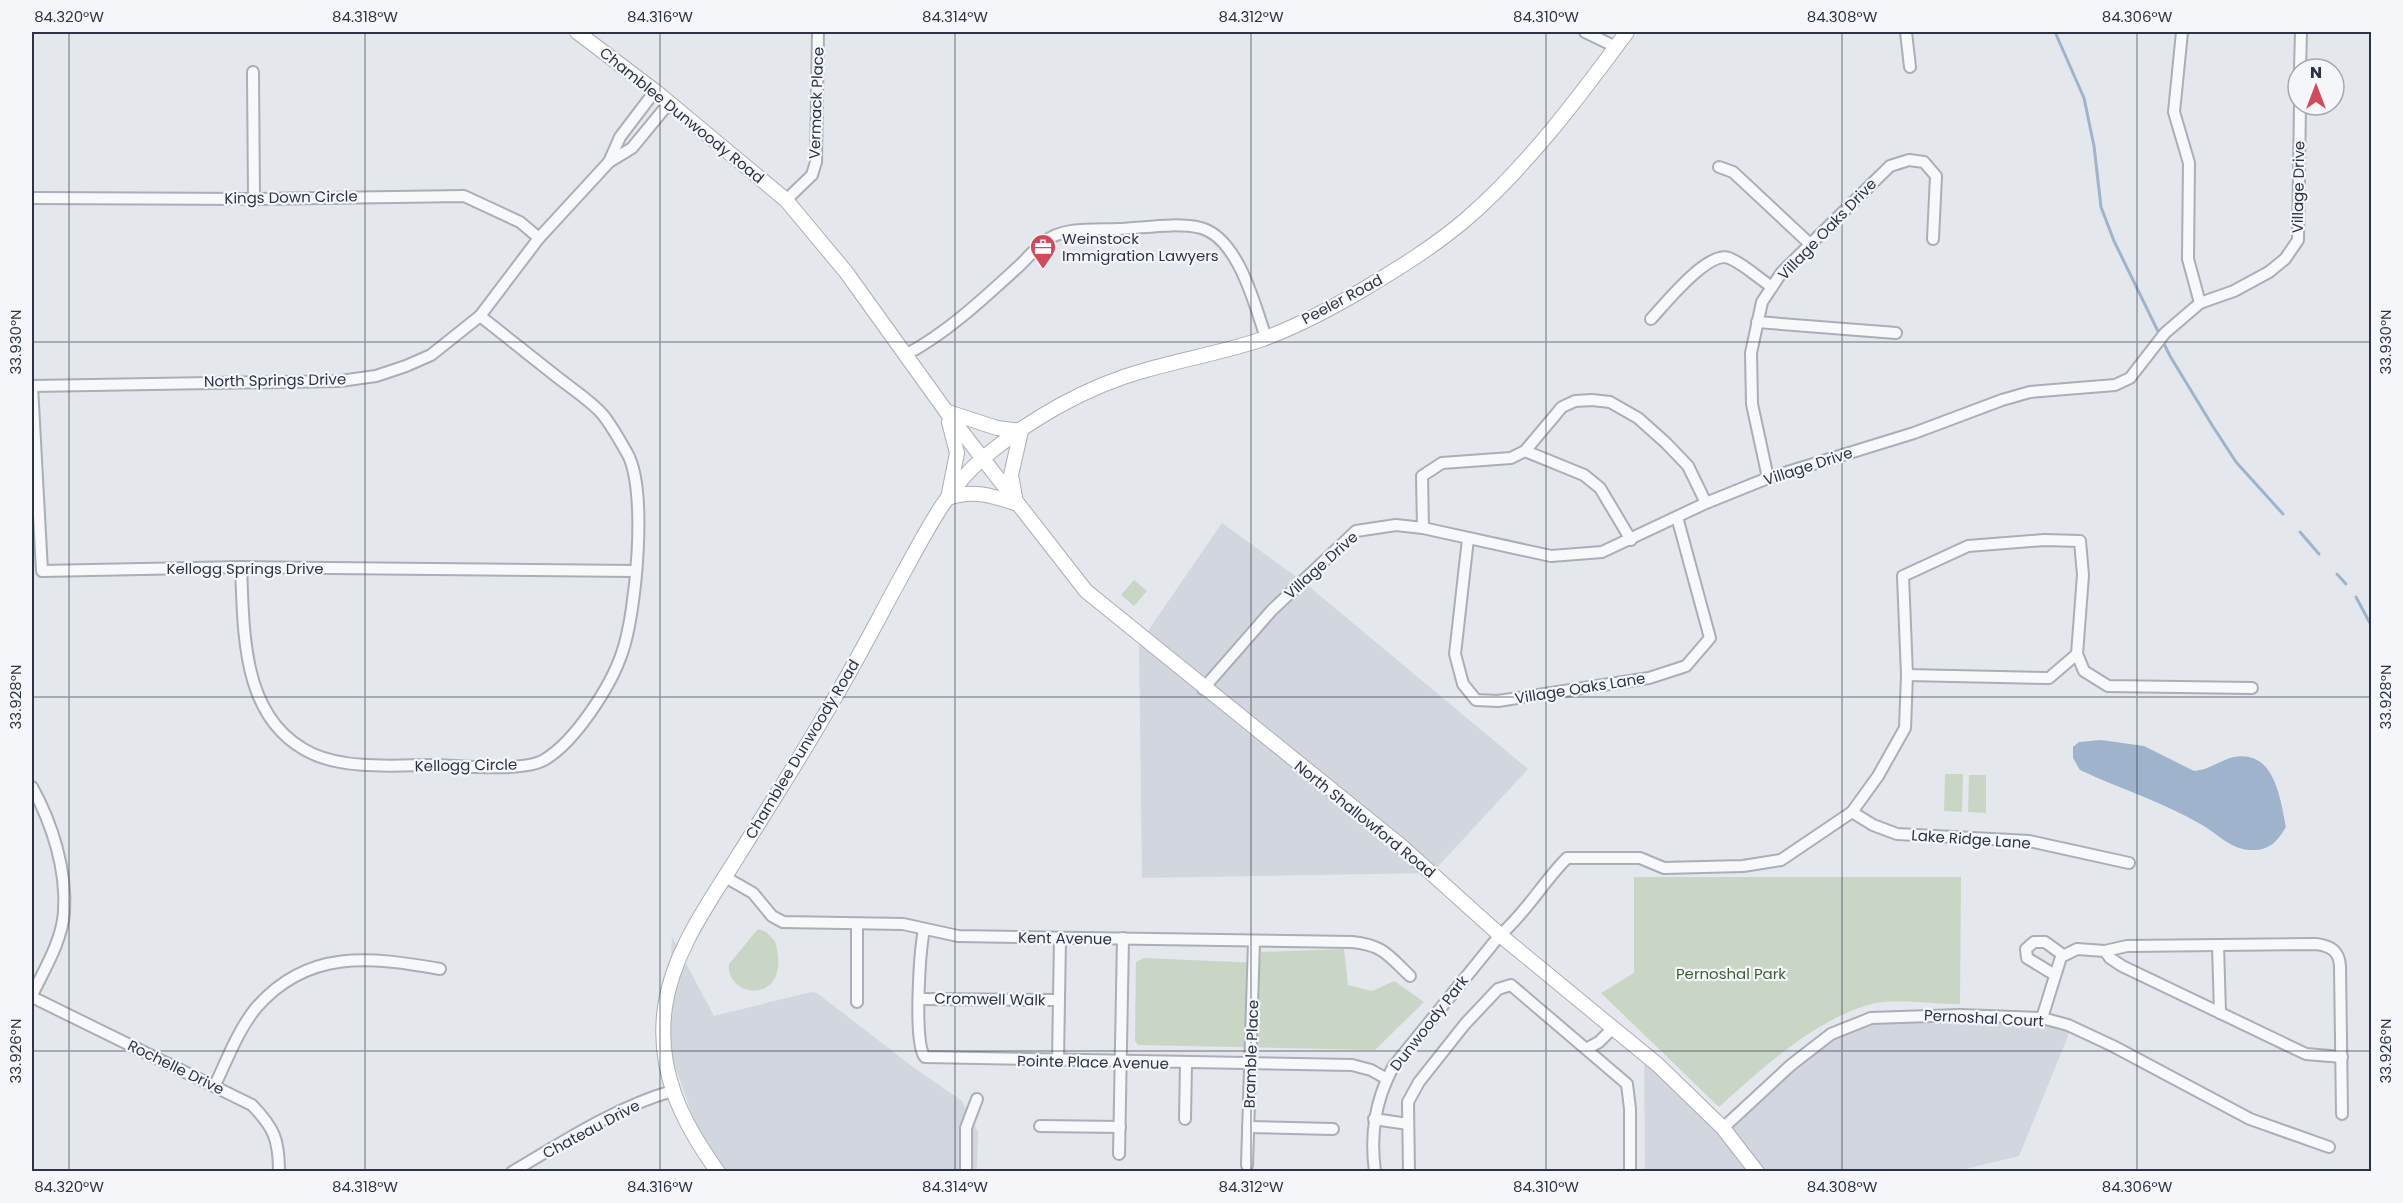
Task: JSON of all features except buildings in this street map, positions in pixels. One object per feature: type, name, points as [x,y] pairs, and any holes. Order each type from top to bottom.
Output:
[{"type":"street","name":"Chamblee Dunwoody Road","points":[[577,32],[655,91],[786,200],[846,272],[907,354]]},
{"type":"street","name":"Vermack Place","points":[[786,200],[812,175],[816,162],[818,32]]},
{"type":"street","points":[[1585,32],[1616,47]]},
{"type":"street","name":"Peeler Road","points":[[983,458],[1021,431],[1077,397],[1111,381],[1266,338],[1342,302],[1415,258],[1487,200],[1533,150],[1627,32]]},
{"type":"street","points":[[1906,32],[1910,67]]},
{"type":"street","points":[[2182,32],[2174,112],[2189,163],[2188,259],[2200,303]]},
{"type":"street","points":[[2300,57],[2301,32]]},
{"type":"street","points":[[253,72],[255,199]]},
{"type":"street","name":"North Springs Drive","points":[[609,162],[620,137],[655,91]]},
{"type":"street","name":"North Springs Drive","points":[[32,386],[340,381],[376,376],[431,355],[480,316],[539,238],[609,162],[632,147],[669,103]]},
{"type":"street","name":"Village Drive","points":[[1203,689],[1272,610],[1356,531],[1396,525],[1423,528],[1551,556],[1602,552],[1706,502],[1768,478],[1914,433],[2030,392],[2115,385],[2130,378],[2159,341],[2200,303],[2234,291],[2269,272],[2285,259],[2298,240],[2300,117]]},
{"type":"street","name":"Village Oaks Drive","points":[[1768,478],[1752,404],[1751,353],[1762,302],[1782,272],[1890,166],[1909,160],[1924,162],[1936,176],[1933,238]]},
{"type":"street","points":[[1719,167],[1733,172],[1810,244]]},
{"type":"street","name":"Kings Down Circle","points":[[32,198],[255,199],[464,196],[520,222],[539,238]]},
{"type":"street","points":[[983,458],[946,411],[907,354],[932,339],[1018,267],[1043,242],[1055,235],[1084,230],[1181,226],[1201,228],[1215,234],[1236,259],[1266,338]]},
{"type":"street","points":[[1651,319],[1688,280],[1714,258],[1727,257],[1772,287]]},
{"type":"street","name":"Kellogg Circle","points":[[241,567],[244,645],[259,701],[288,737],[314,754],[344,762],[509,766],[542,761],[558,750],[581,724],[622,653],[638,561],[636,490],[629,456],[603,415],[480,316]]},
{"type":"street","points":[[1757,322],[1896,333]]},
{"type":"street","name":"Kellogg Springs Drive","points":[[32,386],[42,571],[241,567],[635,571]]},
{"type":"street","points":[[1423,528],[1422,476],[1442,463],[1511,458],[1526,451],[1562,407],[1575,401],[1610,402],[1638,418],[1688,466],[1706,502]]},
{"type":"street","points":[[946,411],[997,428],[1021,431],[1011,475],[1018,504]]},
{"type":"street","points":[[946,411],[957,453],[948,498],[980,493],[996,495],[1018,504]]},
{"type":"street","points":[[1526,451],[1584,476],[1600,488],[1631,540]]},
{"type":"street","name":"Chamblee Dunwoody Road","points":[[718,1172],[686,1122],[672,1091],[664,1043],[665,1011],[669,987],[692,933],[829,709],[873,625],[948,498],[983,458]]},
{"type":"street","name":"North Shallowford Road","points":[[983,458],[1086,591],[1203,689],[1400,845],[1500,935],[1658,1065],[1723,1128],[1757,1172]]},
{"type":"street","name":"Village Oaks Lane","points":[[1468,539],[1455,654],[1463,684],[1476,700],[1498,701],[1649,678],[1686,666],[1710,638],[1677,517]]},
{"type":"street","points":[[1500,935],[1513,923],[1551,874],[1567,858],[1640,858],[1664,868],[1743,866],[1781,860],[1852,812],[1878,776],[1905,728],[1907,675],[1903,576],[1968,546],[2044,540],[2080,541],[2083,575],[2077,654],[2084,671],[2108,686],[2252,687]]},
{"type":"street","points":[[1907,675],[2049,678],[2077,654]]},
{"type":"street","points":[[32,787],[47,814],[56,840],[64,913],[54,949],[32,996]]},
{"type":"street","name":"Lake Ridge Lane","points":[[1852,812],[1873,825],[1897,834],[2029,842],[2129,863]]},
{"type":"street","name":"Kent Avenue","points":[[725,878],[753,893],[772,916],[783,922],[903,924],[958,936],[1352,942],[1375,945],[1384,950],[1410,976]]},
{"type":"street","points":[[857,924],[857,1002]]},
{"type":"street","name":"Pointe Place Avenue","points":[[924,930],[920,948],[919,1042],[925,1057],[1186,1064],[1352,1065],[1371,1070],[1387,1078]]},
{"type":"street","name":"Dunwoody Park","points":[[1375,1172],[1374,1119],[1387,1078],[1400,1057],[1500,935]]},
{"type":"street","points":[[1058,1061],[1060,938]]},
{"type":"street","points":[[1119,1154],[1124,938]]},
{"type":"street","name":"Bramble Place","points":[[1247,1165],[1254,942]]},
{"type":"street","points":[[2055,975],[2027,958],[2026,949],[2034,942],[2045,942],[2063,955]]},
{"type":"street","points":[[2042,1018],[2063,955],[2077,949],[2105,951],[2127,946],[2316,944],[2328,946],[2335,951],[2340,966],[2342,1114]]},
{"type":"street","points":[[2218,945],[2220,1013]]},
{"type":"street","points":[[2105,951],[2115,963],[2306,1054],[2342,1057]]},
{"type":"street","points":[[215,1085],[244,1027],[257,1008],[281,986],[308,969],[339,960],[379,959],[440,969]]},
{"type":"street","name":"Dunwoody Park","points":[[1409,1172],[1408,1102],[1419,1082],[1465,1024],[1498,989],[1511,985],[1627,1084],[1630,1109],[1630,1172]]},
{"type":"street","name":"Rochelle Drive","points":[[32,996],[252,1105],[272,1126],[279,1149],[279,1172]]},
{"type":"street","name":"Cromwell Walk","points":[[920,999],[1059,1000]]},
{"type":"street","name":"Pernoshal Court","points":[[1723,1128],[1809,1049],[1831,1034],[1871,1018],[1929,1015],[2042,1018],[2068,1025],[2113,1046],[2250,1119],[2329,1147]]},
{"type":"street","points":[[1587,1048],[1599,1042],[1612,1029]]},
{"type":"street","points":[[1185,1119],[1186,1064]]},
{"type":"street","name":"Chateau Drive","points":[[512,1172],[587,1128],[644,1101],[672,1091]]},
{"type":"street","points":[[966,1172],[966,1128],[977,1099]]},
{"type":"street","points":[[1374,1119],[1408,1124]]},
{"type":"street","points":[[1040,1126],[1120,1127]]},
{"type":"street","points":[[1248,1127],[1333,1129]]},
{"type":"shaded area","points":[[1222,523],[1306,584],[1528,769],[1432,873],[1142,878],[1139,644]]},
{"type":"shaded area","points":[[672,937],[714,1016],[811,992],[817,993],[913,1067],[962,1101],[978,1132],[977,1171],[712,1171],[675,1066],[670,1065],[667,1028]]},
{"type":"shaded area","points":[[1864,1020],[2073,1024],[2019,1156],[1957,1171],[1645,1171],[1644,1054],[1727,1134],[1810,1056]]},
{"type":"green space","points":[[1134,580],[1147,591],[1134,606],[1121,595]]},
{"type":"green space","points":[[1945,774],[1963,774],[1962,812],[1944,811]]},
{"type":"green space","points":[[1969,775],[1986,775],[1986,813],[1968,812]]},
{"type":"green space","name":"Pernoshal Park","points":[[1634,877],[1961,877],[1960,1004],[1885,1002],[1855,1009],[1792,1045],[1719,1107],[1601,993],[1634,973]]},
{"type":"green space","points":[[758,929],[766,932],[775,941],[778,962],[775,977],[768,987],[747,990],[737,984],[731,976],[729,964]]},
{"type":"green space","points":[[1344,949],[1348,985],[1372,991],[1394,981],[1424,1002],[1375,1050],[1138,1045],[1135,1041],[1136,962],[1144,958],[1260,963],[1261,952]]},
{"type":"water","points":[[2101,740],[2144,746],[2194,771],[2234,757],[2248,757],[2259,761],[2267,768],[2278,790],[2286,827],[2276,841],[2262,849],[2250,850],[2236,847],[2172,809],[2080,770],[2073,758],[2073,747],[2079,742]]},
{"type":"waterway","points":[[2055,32],[2084,98],[2094,146],[2101,207],[2114,241],[2170,356],[2212,425],[2236,462],[2283,514]]},
{"type":"waterway","points":[[2300,532],[2319,554]]},
{"type":"waterway","points":[[2337,574],[2346,584]]},
{"type":"waterway","points":[[2356,597],[2372,627]]},
{"type":"waterway","points":[[2372,713],[2372,751]]},
{"type":"place","name":"Weinstock Immigration Lawyers","points":[[1043,270]]}]
